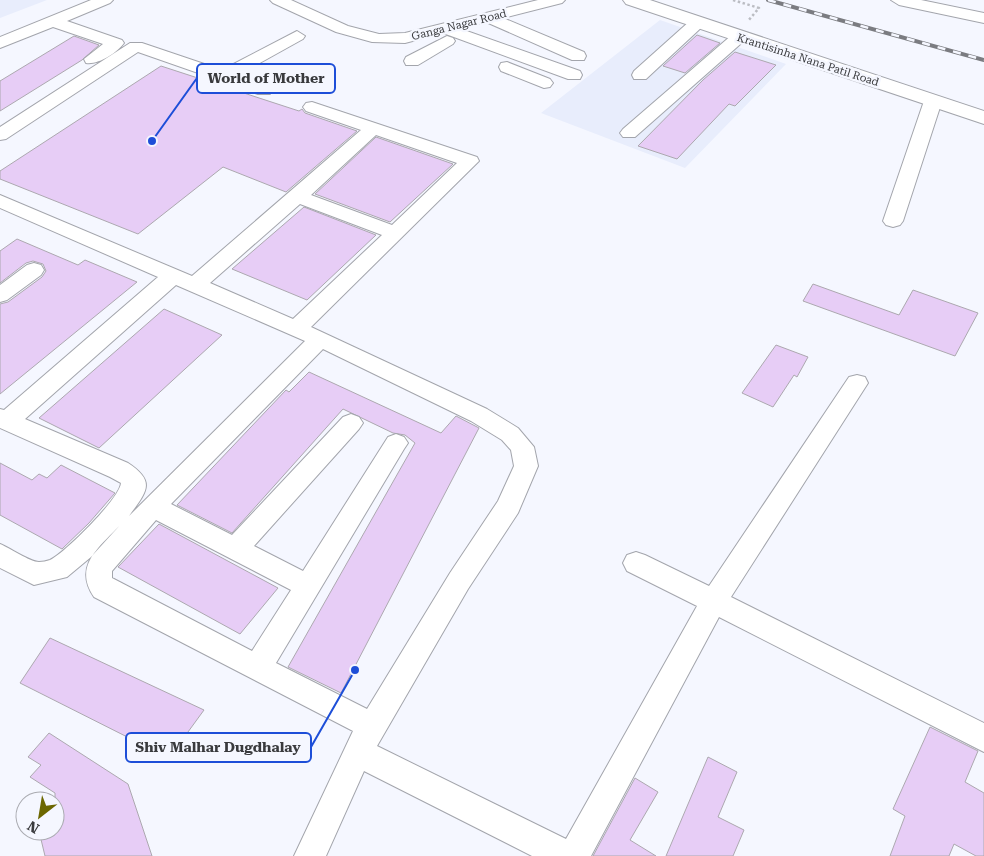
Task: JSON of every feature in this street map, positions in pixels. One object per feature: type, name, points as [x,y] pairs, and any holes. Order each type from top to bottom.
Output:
[{"type":"main road","name":"Krantisinha Nana Patil Road","points":[[632,0],[984,118]]},
{"type":"street","points":[[0,30],[77,0]]},
{"type":"street","points":[[0,43],[105,0]]},
{"type":"street","name":"Ganga Nagar Road","points":[[278,0],[362,36],[378,39],[405,38],[427,32],[446,35]]},
{"type":"street","name":"Ganga Nagar Road","points":[[412,61],[446,35],[488,17],[556,0]]},
{"type":"street","points":[[900,0],[984,18]]},
{"type":"street","points":[[488,17],[578,56]]},
{"type":"street","points":[[0,117],[116,43],[53,22]]},
{"type":"street","points":[[640,75],[696,23]]},
{"type":"street","points":[[446,35],[574,75]]},
{"type":"street","points":[[446,35],[544,82]]},
{"type":"street","points":[[224,76],[297,36]]},
{"type":"street","points":[[629,133],[739,37]]},
{"type":"street","points":[[0,135],[136,46],[264,90]]},
{"type":"street","points":[[893,221],[933,101]]},
{"type":"street","points":[[296,328],[470,162],[312,107]]},
{"type":"street","points":[[0,555],[34,574],[58,569],[82,549],[113,517],[133,490],[133,479],[119,470],[4,420],[185,280],[298,196],[372,129]]},
{"type":"street","points":[[298,196],[396,233]]},
{"type":"street","points":[[0,201],[320,339],[479,415],[510,434],[522,447],[526,466],[508,506],[459,581],[357,752],[310,856]]},
{"type":"street","points":[[0,295],[34,270]]},
{"type":"street","points":[[320,339],[153,506],[101,565],[97,574],[98,582],[104,589],[372,726]]},
{"type":"street","points":[[574,856],[714,601],[857,383]]},
{"type":"street","points":[[236,548],[351,423]]},
{"type":"street","points":[[257,668],[396,443]]},
{"type":"street","points":[[153,506],[308,586]]},
{"type":"street","points":[[636,564],[714,601],[984,738]]},
{"type":"street","points":[[357,752],[566,856]]},
{"type":"path","points":[[733,0],[745,4]]},
{"type":"shaded area","points":[[0,0],[47,0],[0,18]]},
{"type":"shaded area","points":[[660,20],[786,64],[685,168],[541,113]]},
{"type":"building","points":[[697,35],[720,43],[685,73],[663,66]]},
{"type":"building","points":[[74,36],[99,45],[82,60],[0,111],[0,81]]},
{"type":"building","points":[[735,52],[776,65],[735,106],[729,104],[677,159],[638,146],[703,80]]},
{"type":"building","points":[[161,66],[299,111],[302,109],[305,113],[357,131],[286,192],[223,167],[138,234],[0,179],[0,171]]},
{"type":"building","points":[[376,137],[453,164],[390,222],[315,194]]},
{"type":"building","points":[[304,207],[376,235],[307,300],[232,269]]},
{"type":"building","points":[[17,239],[78,265],[85,260],[137,282],[0,394],[0,304],[8,302],[42,277],[46,271],[43,264],[33,261],[26,263],[0,283],[0,251]]},
{"type":"building","points":[[813,284],[899,315],[913,290],[978,313],[955,356],[803,301]]},
{"type":"building","points":[[164,309],[222,335],[99,448],[39,418]]},
{"type":"building","points":[[776,345],[808,357],[797,377],[794,375],[773,407],[742,393]]},
{"type":"building","points":[[309,372],[441,433],[456,416],[479,428],[341,693],[288,667],[415,443],[405,435],[393,433],[343,409],[232,533],[177,505],[286,390],[289,392]]},
{"type":"building","points":[[0,463],[32,480],[39,474],[47,478],[61,465],[115,493],[89,523],[62,549],[0,515]]},
{"type":"building","points":[[159,524],[278,588],[240,634],[118,567]]},
{"type":"building","points":[[50,638],[204,710],[169,758],[20,683]]},
{"type":"building","points":[[930,727],[978,751],[965,782],[984,793],[984,856],[976,856],[954,844],[949,856],[890,856],[905,816],[893,809]]},
{"type":"building","points":[[49,733],[128,784],[152,856],[45,856],[41,841],[65,841],[65,791],[52,791],[30,777],[41,765],[28,757]]},
{"type":"building","points":[[708,757],[737,772],[718,817],[744,830],[733,856],[666,856]]},
{"type":"building","points":[[635,778],[658,792],[630,840],[656,856],[593,856]]},
{"type":"railway","points":[[768,0],[984,60]]},
{"type":"place","name":"World of Mother","points":[[152,141]]},
{"type":"place","name":"Shiv Malhar Dugdhalay","points":[[355,670]]}]
